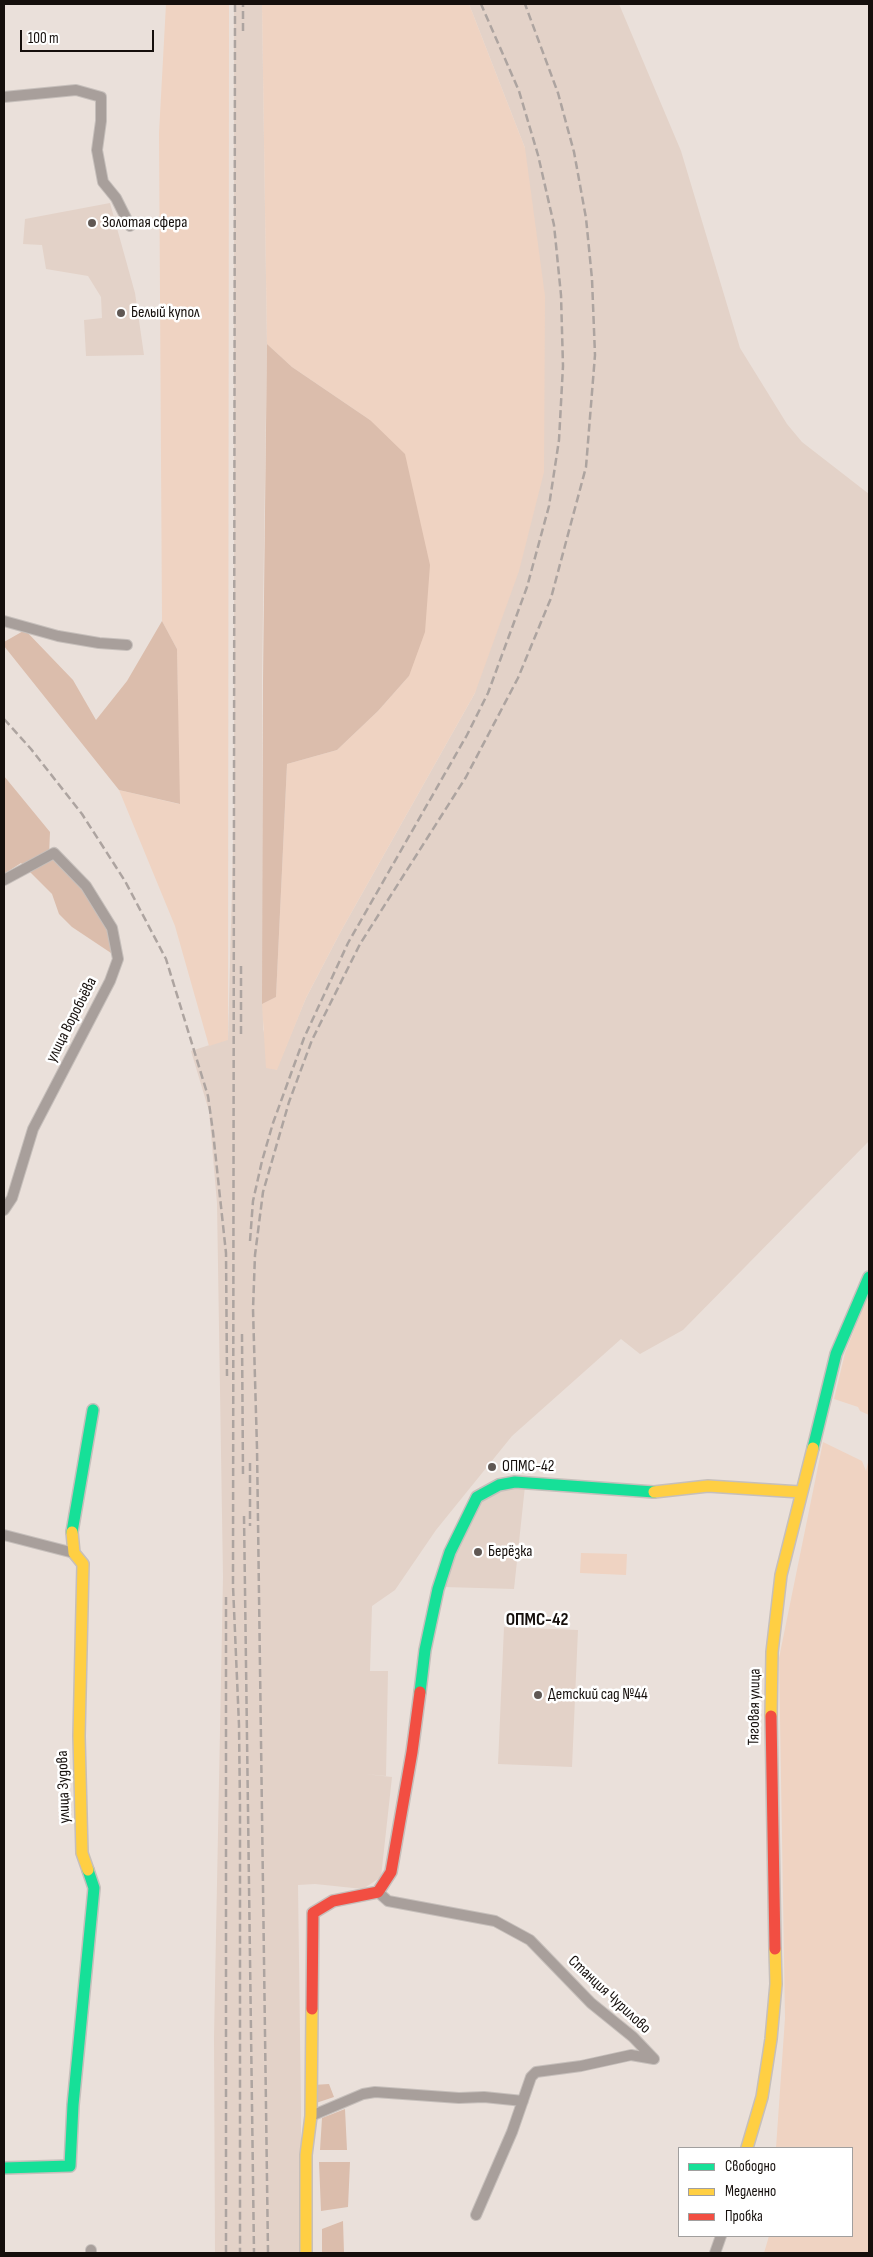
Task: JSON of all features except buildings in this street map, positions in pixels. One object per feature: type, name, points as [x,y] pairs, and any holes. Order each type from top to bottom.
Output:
[{"type":"street","points":[[4,97],[76,90],[101,97],[101,121],[97,150],[103,182],[116,198],[130,226]]},
{"type":"street","points":[[4,621],[58,636],[99,643],[127,645]]},
{"type":"street","name":"улица Воробьёва","points":[[4,880],[54,853],[86,886],[112,928],[118,959],[110,981],[33,1129],[12,1198],[4,1210]]},
{"type":"street","name":"Тяговая улица","points":[[747,2147],[762,2097],[771,2039],[776,1984],[771,1751],[772,1652],[781,1575],[800,1492],[836,1354],[869,1276]]},
{"type":"street","name":"улица Зудова","points":[[4,2168],[70,2166],[73,2105],[94,1888],[82,1853],[79,1736],[83,1564],[74,1553],[72,1534],[94,1410]]},
{"type":"street","points":[[306,2253],[306,2155],[311,2116],[312,1912],[333,1901],[378,1892],[392,1872],[412,1752],[424,1650],[438,1589],[450,1552],[463,1521],[477,1497],[499,1485],[515,1482],[661,1493],[708,1486],[800,1492]]},
{"type":"street","points":[[4,1534],[74,1553]]},
{"type":"street","name":"Станция Чурилово","points":[[378,1892],[388,1901],[495,1921],[530,1940],[591,2003],[633,2037],[654,2058],[632,2056],[536,2072],[531,2077],[503,2154],[476,2215]]},
{"type":"street","points":[[311,2116],[363,2094],[376,2092],[459,2098],[484,2097],[523,2101]]},
{"type":"street","points":[[716,2253],[721,2237]]},
{"type":"shaded area","points":[[166,4],[229,4],[228,1040],[209,1046],[175,926],[119,790],[179,804],[177,649],[162,621],[159,133]]},
{"type":"shaded area","points":[[234,4],[262,4],[267,343],[262,678],[263,1029],[276,1070],[306,998],[341,931],[475,693],[525,148],[469,4],[619,4],[681,151],[740,348],[787,424],[802,442],[869,494],[869,1141],[683,1330],[640,1354],[621,1339],[512,1436],[436,1530],[395,1590],[372,1606],[370,1671],[388,1671],[386,1776],[365,1774],[392,1777],[381,1877],[363,1889],[315,1884],[298,1885],[301,2253],[215,2253],[214,2037],[223,1577],[217,1203],[209,1111],[191,1051],[228,1039],[234,810]]},
{"type":"shaded area","points":[[262,4],[469,4],[525,148],[545,296],[544,472],[519,571],[475,693],[341,931],[306,998],[277,1070],[266,1068],[262,1004],[276,997],[287,764],[337,750],[378,711],[409,676],[370,420],[292,367],[267,344]]},
{"type":"shaded area","points":[[110,203],[135,293],[144,355],[86,356],[84,320],[102,318],[101,297],[88,276],[46,269],[42,245],[23,244],[25,219]]},
{"type":"shaded area","points":[[267,344],[292,367],[370,420],[405,454],[430,565],[425,632],[409,676],[378,711],[337,750],[287,764],[276,997],[262,1004],[263,681]]},
{"type":"shaded area","points":[[162,621],[177,649],[180,804],[119,790],[4,646],[4,642],[25,630],[73,680],[96,720],[127,681]]},
{"type":"shaded area","points":[[4,776],[50,832],[49,856],[75,871],[114,942],[111,953],[72,927],[59,914],[52,894],[21,863],[4,874]]},
{"type":"shaded area","points":[[869,1293],[869,1415],[860,1411],[858,1407],[834,1399],[845,1353]]},
{"type":"shaded area","points":[[823,1442],[862,1461],[866,1471],[869,1458],[869,2253],[764,2253],[769,2237],[853,2237],[853,2147],[776,2147],[785,2018],[779,1658]]},
{"type":"shaded area","points":[[525,1486],[514,1589],[444,1587],[474,1506],[489,1493]]},
{"type":"shaded area","points":[[581,1553],[627,1554],[626,1575],[580,1573]]},
{"type":"shaded area","name":"Детский сад №44","points":[[504,1627],[578,1630],[572,1767],[498,1764]]},
{"type":"shaded area","points":[[329,2084],[334,2097],[316,2103],[313,2085]]},
{"type":"shaded area","points":[[345,2109],[347,2150],[320,2150],[322,2118]]},
{"type":"shaded area","points":[[319,2162],[350,2162],[348,2207],[321,2211]]},
{"type":"shaded area","points":[[343,2221],[344,2253],[322,2253],[322,2229]]},
{"type":"railway","points":[[235,4],[233,1586],[239,1725],[240,1805],[240,2253]]},
{"type":"railway","points":[[243,4],[243,31]]},
{"type":"railway","points":[[250,1241],[253,1201],[262,1161],[273,1123],[304,1038],[348,943],[467,735],[488,693],[527,587],[549,506],[559,440],[563,366],[561,295],[554,225],[538,155],[519,91],[481,4]]},
{"type":"railway","points":[[268,2253],[257,1448],[253,1309],[255,1255],[263,1192],[289,1102],[312,1040],[360,944],[466,777],[518,678],[551,598],[586,467],[595,355],[592,279],[586,218],[574,152],[558,93],[525,4]]},
{"type":"railway","points":[[4,719],[31,749],[82,814],[125,881],[166,959],[208,1096],[226,1253],[227,1376]]},
{"type":"railway","points":[[241,964],[241,1034]]},
{"type":"railway","points":[[242,1334],[243,1474]]},
{"type":"railway","points":[[250,1463],[250,1526]]},
{"type":"railway","points":[[244,1516],[254,2253]]},
{"type":"railway","points":[[226,1593],[226,2253]]},
{"type":"traffic: fast","points":[[813,1448],[836,1354],[869,1277]]},
{"type":"traffic: fast","points":[[72,1532],[93,1410]]},
{"type":"traffic: fast","points":[[420,1692],[425,1650],[438,1589],[450,1552],[477,1497],[499,1485],[515,1482],[654,1492]]},
{"type":"traffic: fast","points":[[4,2168],[70,2166],[73,2105],[94,1888],[88,1870]]},
{"type":"traffic: slow","points":[[771,1716],[772,1652],[781,1575],[813,1448]]},
{"type":"traffic: slow","points":[[654,1492],[708,1486],[800,1492]]},
{"type":"traffic: slow","points":[[72,1532],[74,1553],[83,1564],[79,1736],[82,1853],[88,1870]]},
{"type":"traffic: slow","points":[[747,2147],[762,2097],[771,2039],[776,1984],[775,1949]]},
{"type":"traffic: slow","points":[[306,2253],[306,2155],[311,2116],[312,2009]]},
{"type":"traffic: jam","points":[[312,2009],[313,1913],[333,1901],[378,1892],[391,1872],[412,1752],[420,1692]]},
{"type":"traffic: jam","points":[[771,1716],[775,1949]]},
{"type":"place","name":"Золотая сфера","points":[[92,223]]},
{"type":"place","name":"Белый купол","points":[[121,313]]},
{"type":"place","name":"ОПМС-42","points":[[492,1467]]},
{"type":"place","name":"Берёзка","points":[[478,1552]]},
{"type":"place","name":"Детский сад №44","points":[[538,1695]]},
{"type":"district","name":"ОПМС-42","points":[[537,1620]]}]
